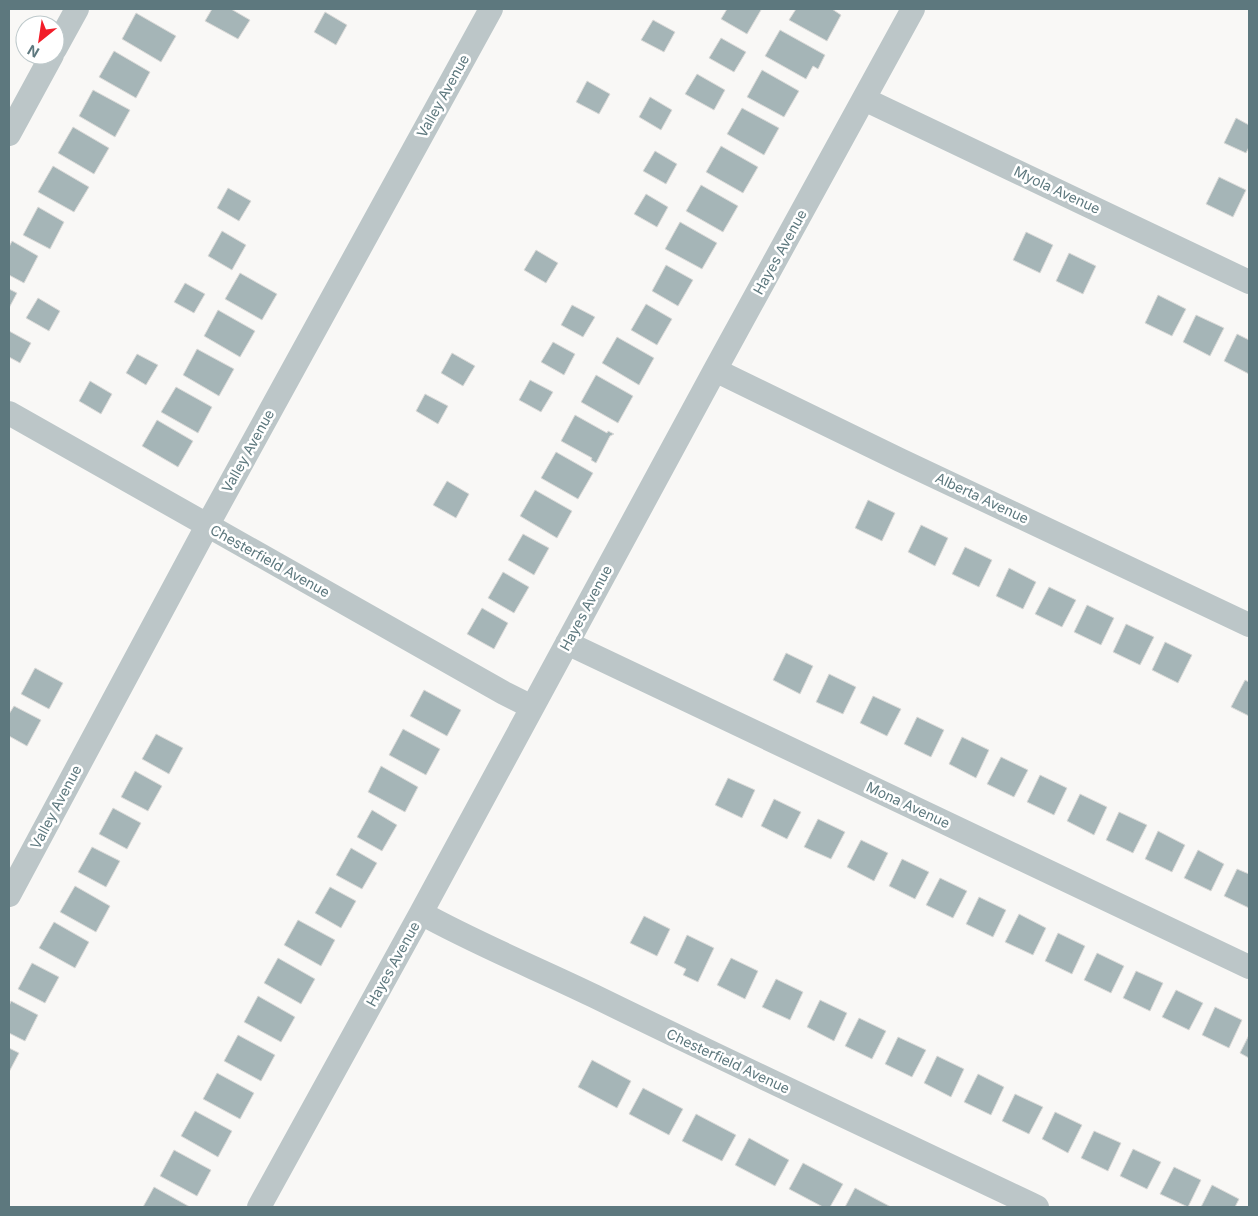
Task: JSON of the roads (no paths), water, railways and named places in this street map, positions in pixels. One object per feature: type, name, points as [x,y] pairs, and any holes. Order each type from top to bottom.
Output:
[{"type":"street","points":[[65,31],[77,9]]},
{"type":"street","name":"Valley Avenue","points":[[9,895],[207,526],[491,9]]},
{"type":"street","name":"Hayes Avenue","points":[[259,1207],[913,9]]},
{"type":"street","points":[[9,134],[47,65]]},
{"type":"street","name":"Myola Avenue","points":[[864,100],[1249,282]]},
{"type":"street","name":"Alberta Avenue","points":[[715,370],[1249,625]]},
{"type":"street","name":"Chesterfield Avenue","points":[[9,413],[504,693],[532,707]]},
{"type":"street","name":"Mona Avenue","points":[[567,643],[1249,967]]},
{"type":"street","name":"Chesterfield Avenue","points":[[420,913],[1037,1207]]}]
